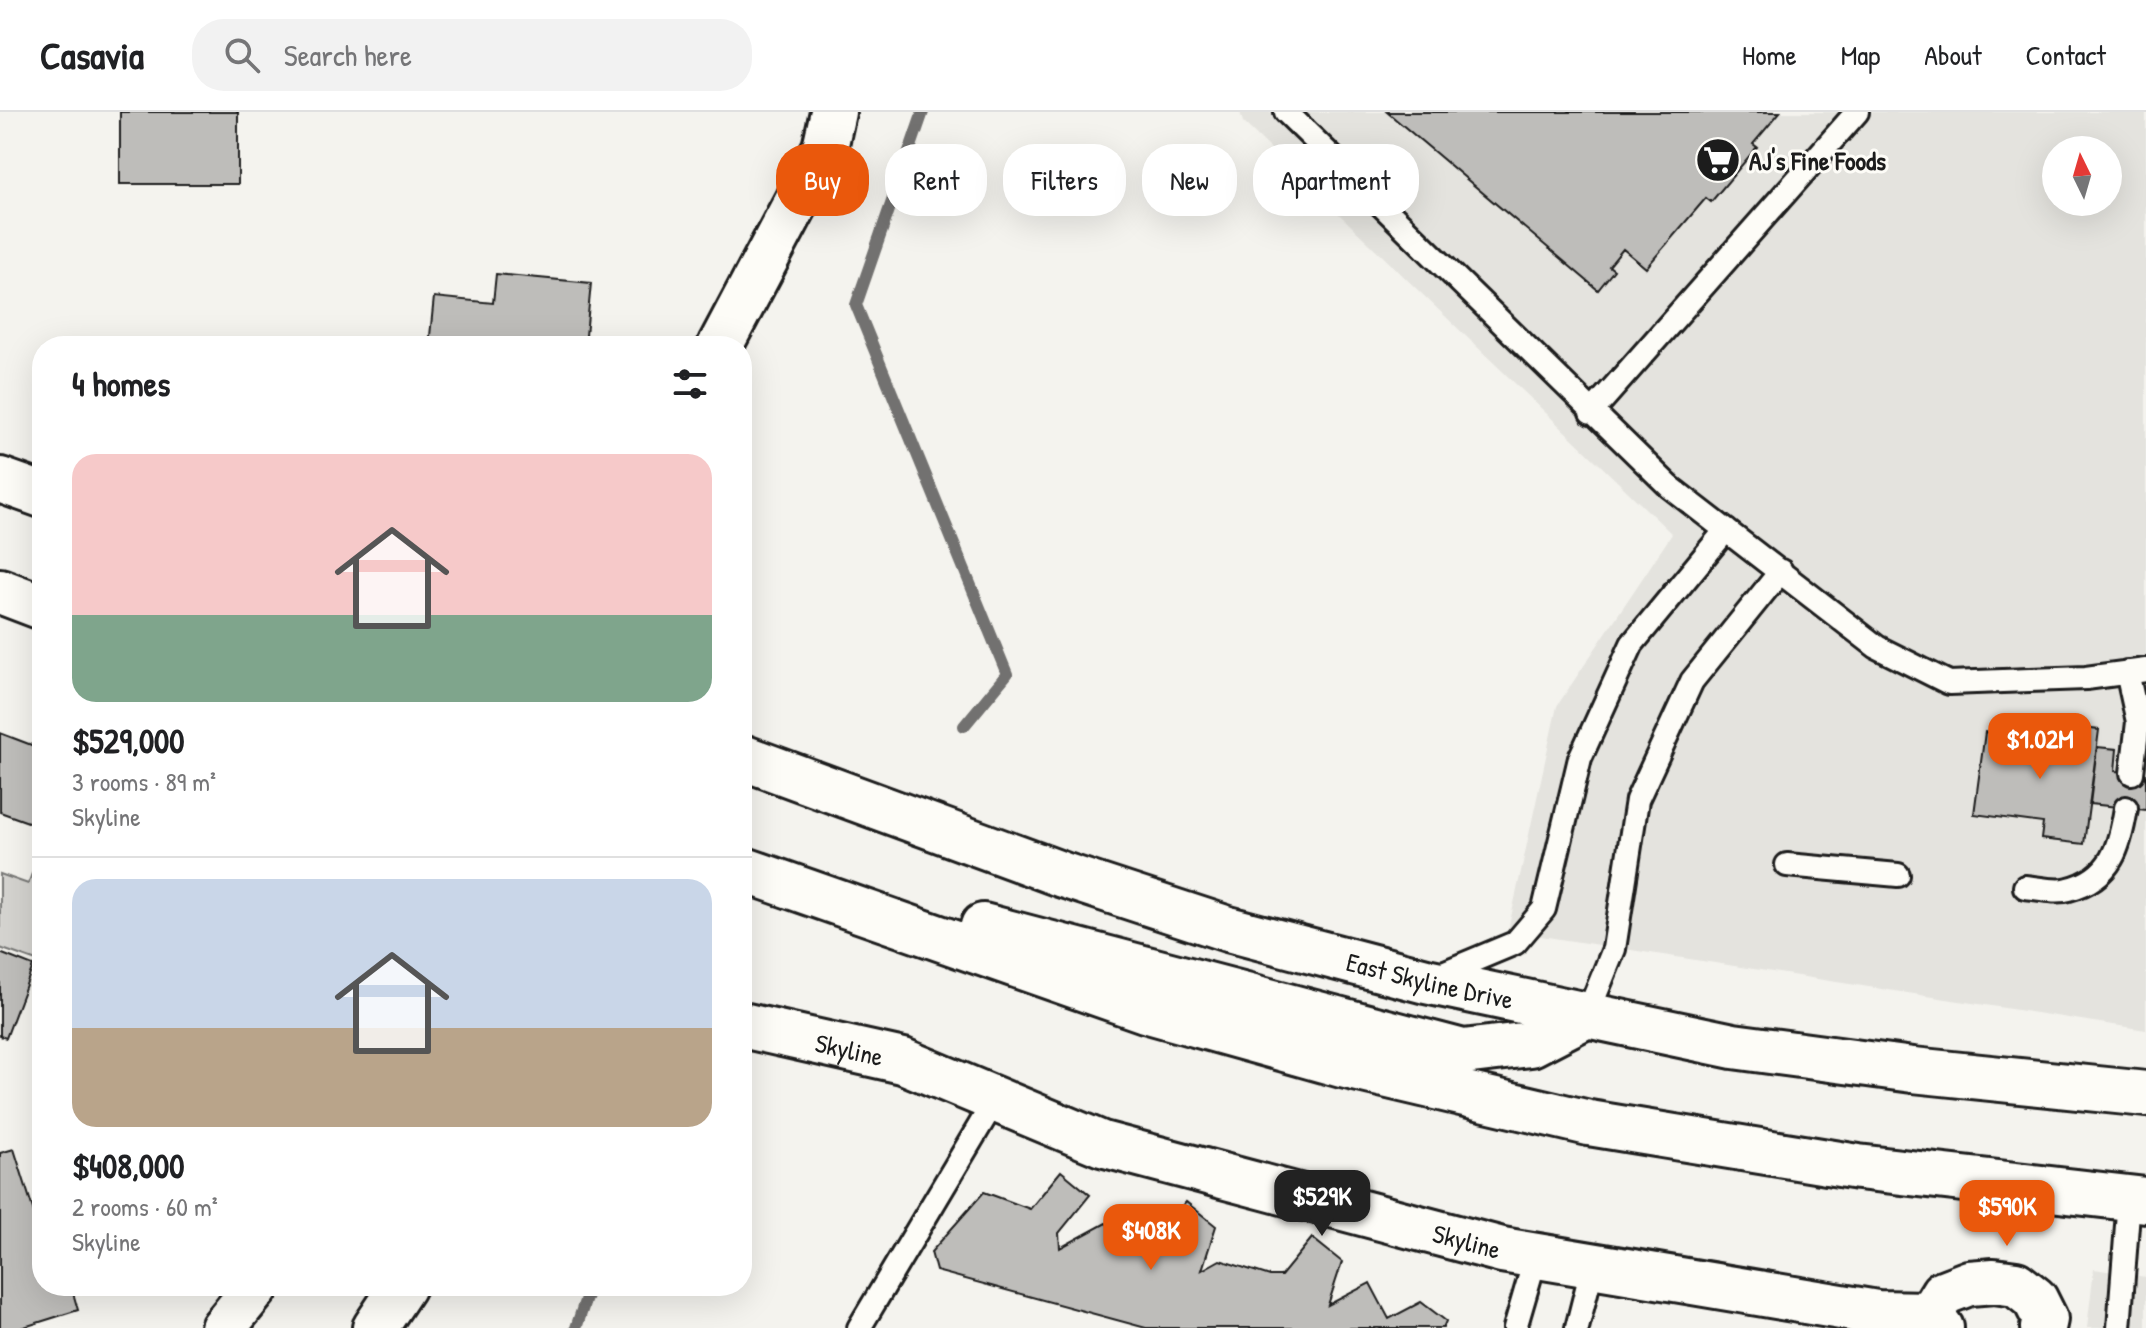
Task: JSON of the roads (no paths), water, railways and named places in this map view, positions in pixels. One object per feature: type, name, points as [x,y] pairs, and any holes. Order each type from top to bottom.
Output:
[{"type":"main road","points":[[725,336],[825,148],[833,112]]},
{"type":"main road","points":[[0,480],[32,491]]},
{"type":"main road","points":[[0,591],[32,603]]},
{"type":"main road","name":"East Skyline Drive","points":[[752,761],[1063,875],[1228,929],[1426,981],[1733,1046],[1913,1070],[2146,1094]]},
{"type":"main road","points":[[752,873],[1145,1010],[1342,1065],[1589,1123],[1858,1167],[2137,1200]]},
{"type":"main road","points":[[804,891],[983,926],[1463,1052],[1531,1044],[1587,1015]]},
{"type":"main road","name":"Skyline","points":[[752,1027],[903,1061],[1102,1144],[1536,1256],[1935,1321],[1943,1293],[1969,1283],[2016,1284],[2035,1299],[2045,1319],[2043,1328]]},
{"type":"main road","points":[[223,1328],[249,1296]]},
{"type":"main road","points":[[375,1328],[396,1296]]},
{"type":"lane","points":[[1286,112],[1670,487],[1877,647],[1949,683],[2086,678],[2137,671],[2138,722],[2132,773]]},
{"type":"lane","points":[[1591,413],[1857,112]]},
{"type":"lane","points":[[1426,981],[1515,943],[1544,909],[1580,758],[1632,644],[1726,530]]},
{"type":"lane","points":[[1587,1015],[1614,949],[1637,800],[1692,681],[1781,571]]},
{"type":"lane","points":[[2025,887],[2068,890],[2104,870],[2119,850],[2126,808]]},
{"type":"lane","points":[[1787,865],[1898,875]]},
{"type":"lane","points":[[859,1328],[995,1100]]},
{"type":"lane","points":[[2119,1328],[2137,1200]]},
{"type":"lane","points":[[1515,1328],[1536,1256]]},
{"type":"lane","points":[[1577,1328],[1593,1265]]},
{"type":"waterway","points":[[923,112],[856,305],[1007,674],[964,726]]},
{"type":"waterway","points":[[576,1328],[587,1296]]},
{"type":"place","name":"AJ's Fine Foods","points":[[1718,160]]}]
